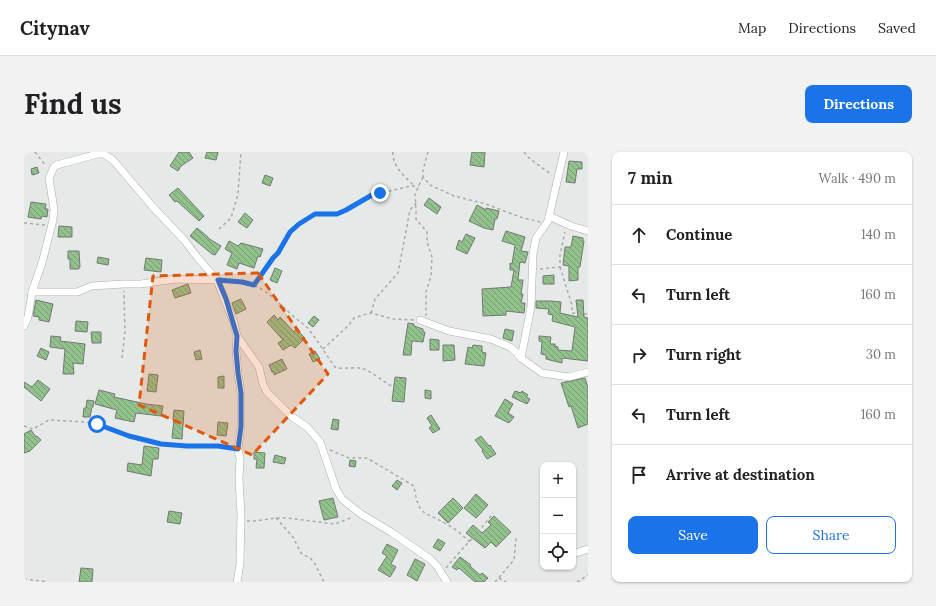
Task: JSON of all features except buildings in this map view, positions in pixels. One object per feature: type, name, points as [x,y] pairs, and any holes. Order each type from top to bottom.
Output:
[{"type":"street","points":[[24,326],[28,317],[32,292],[42,263],[54,209],[49,178],[57,165],[101,152],[113,160],[218,280],[226,299],[237,336],[259,367],[263,384],[268,392],[292,417],[307,427],[320,442],[336,489],[342,499],[361,514],[391,532],[430,559],[437,566],[446,582]]},
{"type":"street","points":[[521,358],[531,307],[533,254],[536,238],[548,220],[564,152]]},
{"type":"street","points":[[548,220],[588,231]]},
{"type":"street","points":[[32,292],[77,292],[92,286],[141,284],[174,280],[218,280]]},
{"type":"street","points":[[423,321],[449,331],[491,339],[510,347],[521,358],[542,373],[569,376],[588,372]]},
{"type":"street","points":[[237,336],[236,351],[241,393],[241,427],[238,449],[240,459],[239,479],[241,521],[240,564],[237,582]]},
{"type":"street","points":[[576,553],[588,549]]},
{"type":"path","points":[[35,152],[52,172]]},
{"type":"path","points":[[218,229],[231,218],[238,194],[241,152]]},
{"type":"path","points":[[393,152],[395,166],[414,186]]},
{"type":"path","points":[[323,349],[349,326],[354,318],[371,313],[393,319],[423,321],[426,292],[431,276],[432,257],[427,242],[427,232],[416,219],[415,194],[423,177],[423,170],[428,152]]},
{"type":"path","points":[[524,152],[529,158],[558,180]]},
{"type":"path","points":[[423,177],[430,185],[454,196],[486,204],[520,217],[548,220]]},
{"type":"path","points":[[254,285],[278,253],[290,232],[309,217],[320,213],[337,214],[372,195],[419,186]]},
{"type":"path","points":[[371,313],[375,299],[398,273],[410,210],[416,203]]},
{"type":"path","points":[[24,224],[30,223],[51,226]]},
{"type":"path","points":[[566,224],[560,255],[560,266],[572,305],[572,313],[588,314]]},
{"type":"path","points":[[532,270],[557,268],[560,266]]},
{"type":"path","points":[[218,280],[242,282],[262,288],[305,325],[335,366],[339,368],[356,368],[364,370],[397,389]]},
{"type":"path","points":[[122,358],[125,332],[124,284]]},
{"type":"path","points":[[24,426],[33,428],[49,420],[60,422],[86,422],[129,436],[161,444],[218,446],[238,449]]},
{"type":"path","points":[[320,442],[333,452],[342,456],[348,458],[361,457],[373,461],[395,476],[407,481],[414,486],[416,498],[422,511],[427,516],[449,525],[470,542]]},
{"type":"path","points":[[441,574],[459,552],[470,542],[493,513]]},
{"type":"path","points":[[241,521],[276,518],[335,524],[361,514]]},
{"type":"path","points":[[276,518],[293,537],[301,553],[311,559],[315,564],[324,582]]},
{"type":"path","points":[[495,582],[514,560],[516,538]]},
{"type":"path","points":[[577,582],[588,575]]},
{"type":"path","points":[[499,578],[506,582]]},
{"type":"path","points":[[24,579],[48,582]]},
{"type":"highlighted area","points":[[258,273],[328,374],[252,455],[139,405],[153,276]]},
{"type":"route","points":[[97,424],[109,430],[161,444],[218,446],[238,449],[241,427],[241,393],[236,351],[237,336],[226,299],[218,280],[242,282],[254,285],[278,253],[290,232],[299,224],[315,214],[337,214],[372,195],[380,193]]}]
